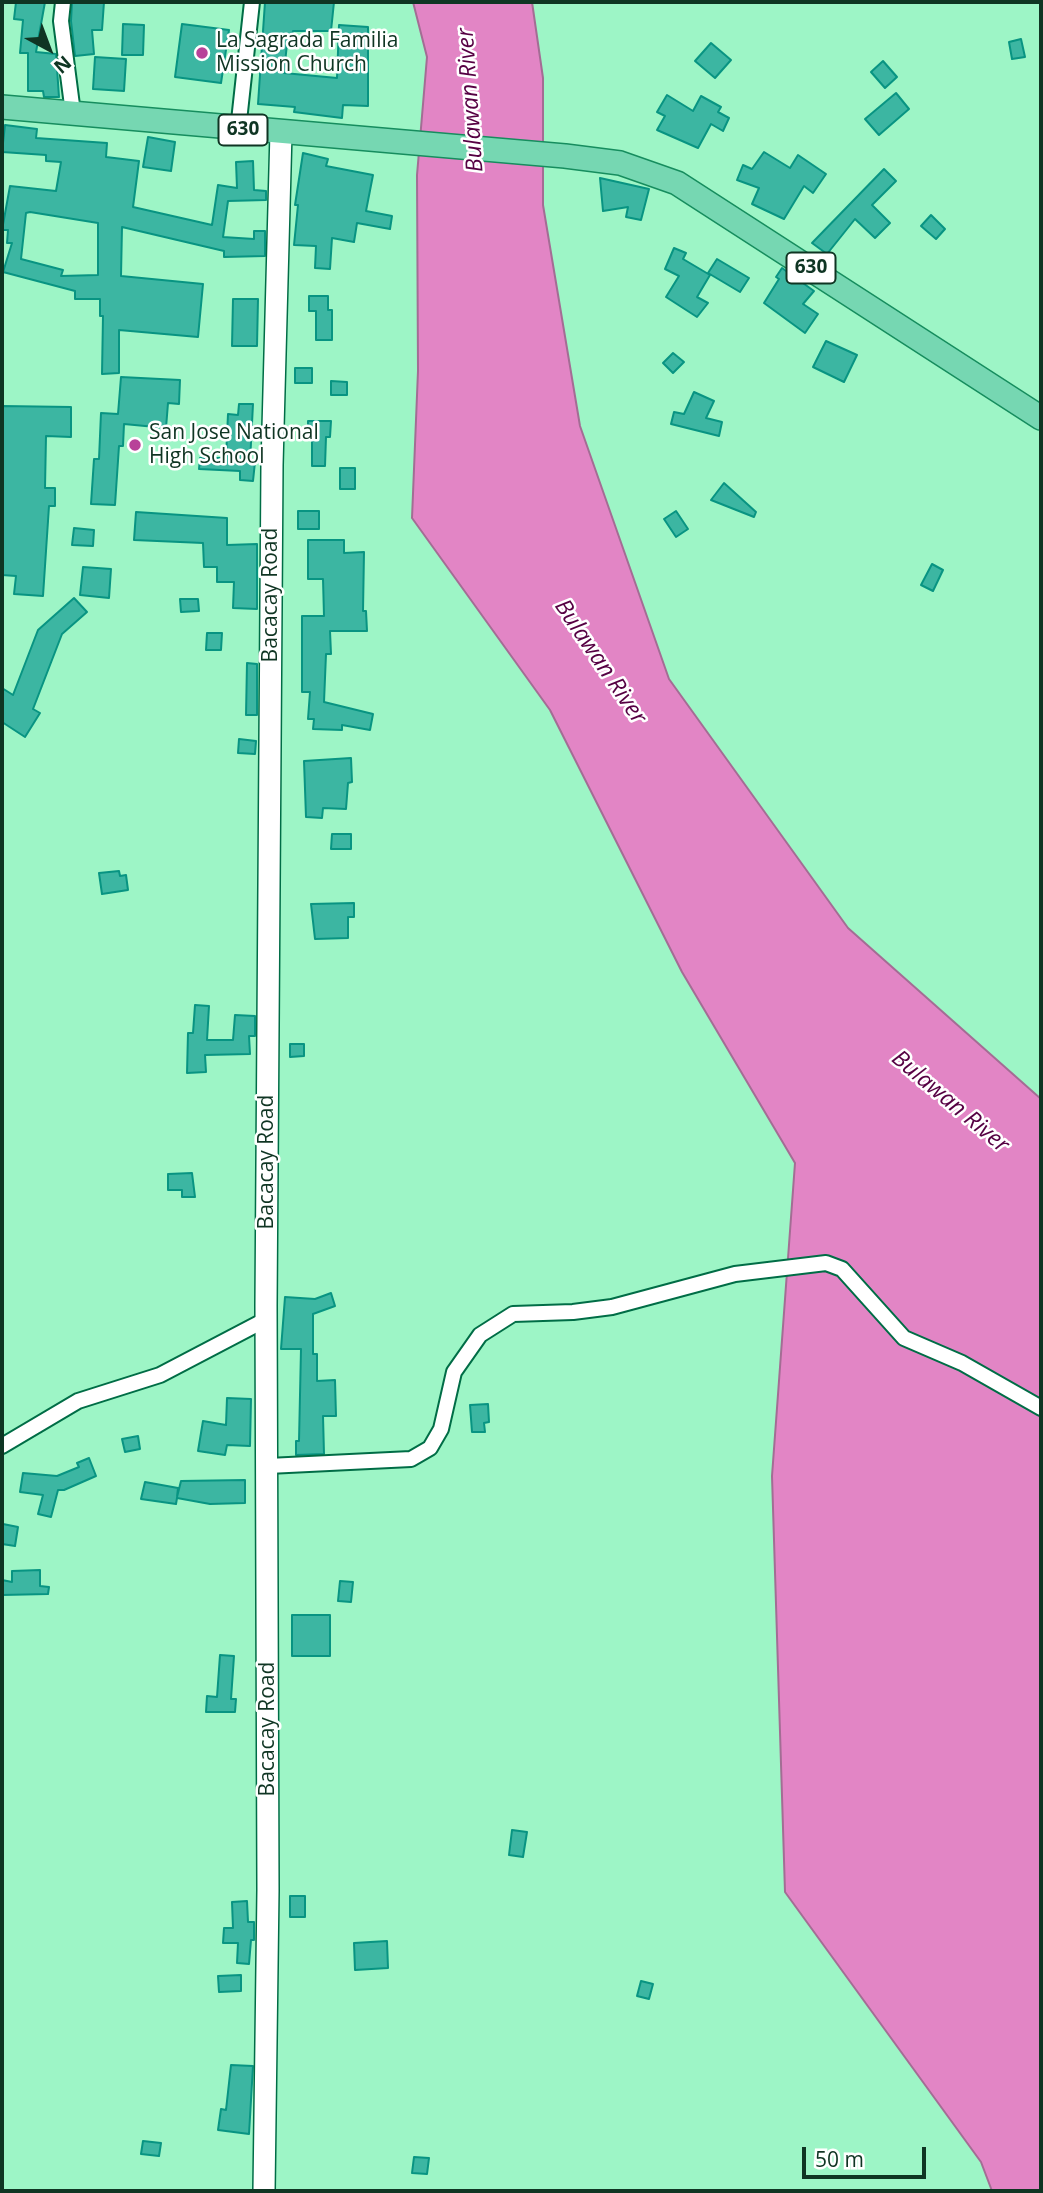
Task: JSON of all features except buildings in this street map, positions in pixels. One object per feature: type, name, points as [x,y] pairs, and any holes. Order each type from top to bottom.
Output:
[{"type":"main road","name":"630","points":[[2,107],[238,130],[414,142],[620,163],[677,183],[1041,418]]},
{"type":"main road","name":"Bacacay Road","points":[[264,2191],[268,1890],[267,1319],[272,493],[281,132]]},
{"type":"street","points":[[63,2],[61,21],[73,113]]},
{"type":"street","points":[[238,130],[252,2]]},
{"type":"street","points":[[268,1465],[411,1459],[430,1448],[441,1429],[454,1372],[480,1335],[513,1314],[573,1312],[612,1307],[735,1274],[825,1263],[842,1269],[904,1338],[962,1363],[1041,1408]]},
{"type":"street","points":[[2,1446],[78,1401],[160,1376],[267,1319]]},
{"type":"water","name":"Bulawan River","points":[[413,2],[532,2],[543,78],[543,205],[580,426],[669,679],[848,928],[1041,1099],[1041,2191],[992,2191],[981,2162],[785,1892],[772,1476],[795,1163],[682,972],[550,710],[412,518],[418,371],[417,175],[427,57]]},
{"type":"place","name":"La Sagrada Familia Mission Church","points":[[202,53]]},
{"type":"place","name":"San Jose National High School","points":[[135,445]]}]
